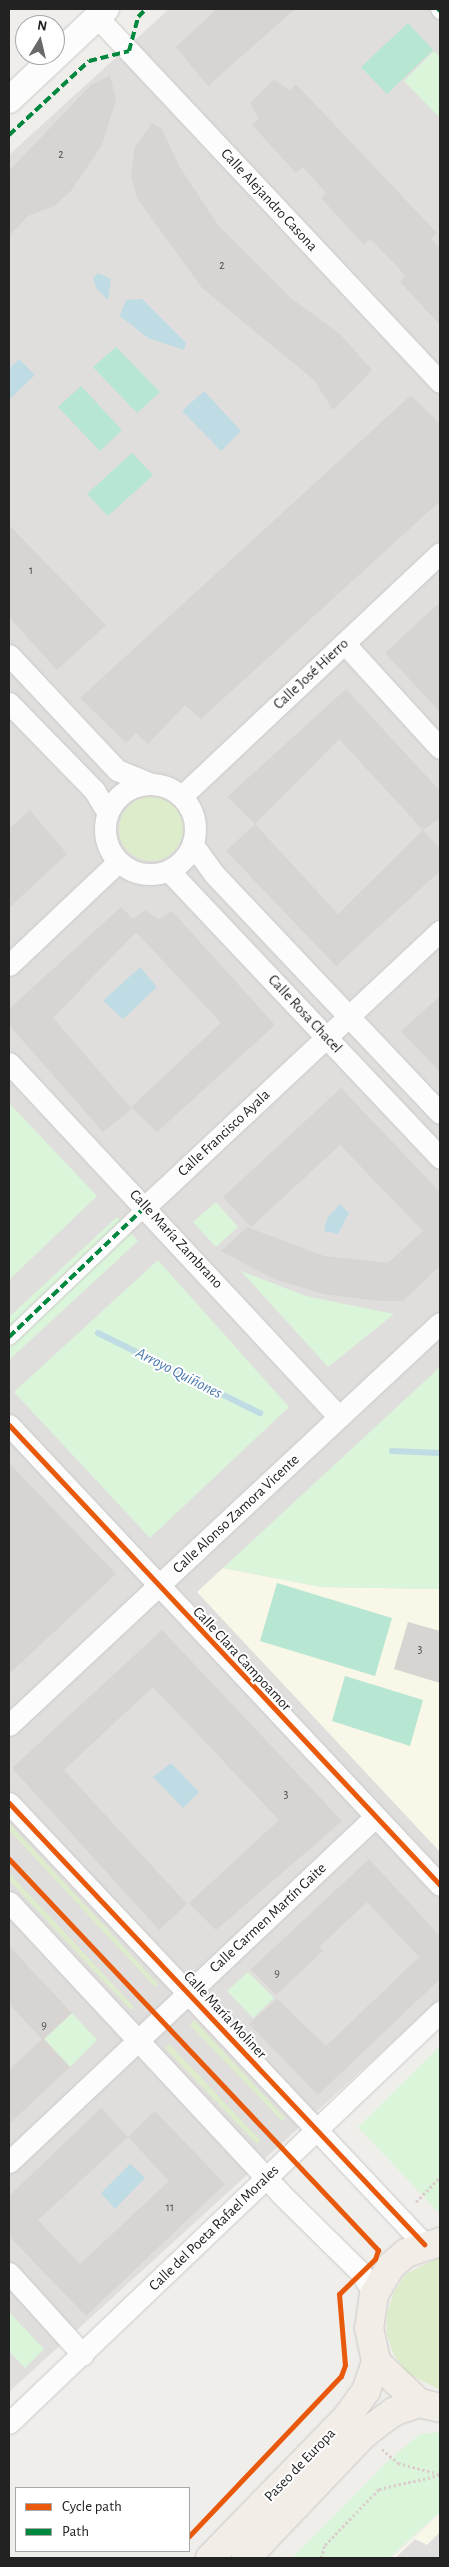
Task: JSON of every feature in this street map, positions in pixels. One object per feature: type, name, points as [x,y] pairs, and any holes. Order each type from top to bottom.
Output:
[{"type":"main road","points":[[430,2406],[376,2362],[369,2328],[374,2294],[391,2266],[432,2243]]},
{"type":"main road","name":"Paseo de Europa","points":[[210,2558],[347,2417],[366,2391],[376,2362]]},
{"type":"main road","name":"Paseo de Europa","points":[[246,2558],[364,2434],[393,2412],[430,2406]]},
{"type":"street","points":[[9,100],[102,13]]},
{"type":"street","name":"Calle Alejandro Casona","points":[[102,13],[440,382]]},
{"type":"street","name":"Calle José Hierro","points":[[182,796],[440,553]]},
{"type":"street","points":[[344,643],[440,748]]},
{"type":"street","points":[[9,655],[117,770],[148,783],[166,786],[182,796],[192,810],[196,828],[193,845],[183,860],[169,871],[151,875],[134,872],[118,862],[108,848],[104,830],[107,812],[116,798],[131,787],[148,783]]},
{"type":"street","points":[[9,703],[94,790],[107,812]]},
{"type":"street","name":"Calle Rosa Chacel","points":[[193,845],[214,874],[440,1113]]},
{"type":"street","points":[[9,965],[118,862]]},
{"type":"street","name":"Calle Rosa Chacel","points":[[169,871],[440,1158]]},
{"type":"street","name":"Calle Francisco Ayala","points":[[9,1337],[440,931]]},
{"type":"street","name":"Calle María Zambrano","points":[[9,1063],[146,1206],[339,1417]]},
{"type":"street","name":"Calle Alonso Zamora Vicente","points":[[9,1725],[440,1323]]},
{"type":"street","name":"Calle Clara Campoamor","points":[[9,1425],[158,1587],[440,1885]]},
{"type":"street","name":"Calle María Moliner","points":[[9,1802],[316,2130],[432,2243]]},
{"type":"street","name":"Calle Carmen Martín Gaite","points":[[9,2162],[375,1817]]},
{"type":"street","points":[[9,1902],[266,2177],[361,2273],[374,2294]]},
{"type":"street","name":"Calle del Poeta Rafael Morales","points":[[9,2423],[83,2355],[266,2177],[440,2012]]},
{"type":"street","points":[[9,2273],[83,2355]]},
{"type":"path","points":[[416,2202],[440,2177]]},
{"type":"path","points":[[321,2558],[325,2545],[380,2489],[440,2475]]},
{"type":"shaded area","points":[[169,9],[440,9],[440,1999],[9,2392],[9,155]]},
{"type":"shaded area","points":[[223,1568],[322,1587],[440,1589],[440,1852],[197,1592]]},
{"type":"shaded area","points":[[440,2514],[440,2558],[392,2558]]},
{"type":"shaded area","points":[[440,2532],[440,2558],[395,2558],[415,2539],[427,2545]]},
{"type":"green space","points":[[408,23],[433,50],[387,94],[361,67]]},
{"type":"green space","points":[[434,51],[440,57],[440,118],[404,81]]},
{"type":"green space","points":[[116,347],[160,392],[137,413],[93,367]]},
{"type":"green space","points":[[81,386],[122,430],[100,451],[58,407]]},
{"type":"green space","points":[[132,453],[153,475],[108,516],[87,494]]},
{"type":"green space","points":[[151,797],[169,803],[177,811],[183,829],[177,847],[169,855],[151,861],[133,855],[125,847],[119,829],[125,811],[133,803]]},
{"type":"green space","points":[[9,1103],[97,1196],[9,1280]]},
{"type":"green space","points":[[216,1202],[238,1227],[216,1247],[193,1222]]},
{"type":"green space","points":[[117,1217],[138,1241],[9,1360],[9,1317]]},
{"type":"green space","points":[[158,1260],[289,1407],[150,1538],[14,1392]]},
{"type":"green space","points":[[241,1271],[306,1296],[394,1314],[328,1367]]},
{"type":"green space","points":[[440,1367],[440,1589],[322,1587],[223,1568]]},
{"type":"green space","points":[[277,1583],[392,1618],[375,1676],[260,1641]]},
{"type":"green space","points":[[345,1676],[423,1700],[410,1746],[332,1721]]},
{"type":"green space","points":[[9,1823],[158,1984],[155,1987],[9,1830]]},
{"type":"green space","points":[[9,1873],[134,2007],[131,2010],[9,1880]]},
{"type":"green space","points":[[248,1972],[274,1998],[253,2018],[227,1991]]},
{"type":"green space","points":[[72,2013],[97,2040],[70,2067],[44,2039]]},
{"type":"green space","points":[[194,2020],[285,2118],[282,2121],[190,2025]]},
{"type":"green space","points":[[169,2044],[261,2141],[257,2144],[165,2048]]},
{"type":"green space","points":[[440,2046],[440,2209],[438,2212],[358,2127]]},
{"type":"green space","points":[[440,2257],[440,2390],[407,2373],[394,2355],[387,2335],[387,2313],[394,2292],[406,2274]]},
{"type":"green space","points":[[9,2312],[44,2349],[25,2368],[9,2351]]},
{"type":"green space","points":[[440,2432],[440,2512],[389,2558],[292,2558],[387,2462],[420,2434]]},
{"type":"water","points":[[98,273],[111,279],[108,300],[96,288],[93,279]]},
{"type":"water","points":[[142,299],[186,343],[184,350],[148,338],[120,316],[126,300]]},
{"type":"water","points":[[19,359],[35,375],[9,400],[9,369]]},
{"type":"water","points":[[204,391],[241,431],[221,451],[182,411]]},
{"type":"water","points":[[140,967],[157,987],[123,1019],[103,1001]]},
{"type":"water","points":[[340,1204],[349,1213],[338,1234],[324,1231],[327,1218]]},
{"type":"water","points":[[171,1763],[199,1792],[183,1808],[153,1777]]},
{"type":"water","points":[[130,2164],[145,2178],[115,2209],[101,2193]]},
{"type":"building","points":[[217,9],[295,9],[208,86],[176,47]]},
{"type":"building","points":[[110,75],[116,100],[102,145],[71,191],[54,206],[28,216],[9,236],[9,171],[91,85]]},
{"type":"building","points":[[274,80],[290,90],[296,84],[437,233],[431,239],[440,248],[440,325],[400,282],[405,277],[399,268],[370,239],[364,245],[321,198],[326,193],[303,167],[296,173],[252,125],[259,119],[250,103]]},
{"type":"building","points":[[152,123],[162,129],[179,166],[218,225],[292,299],[340,334],[372,370],[333,410],[314,380],[202,288],[137,198],[131,176],[135,147]]},
{"type":"building","points":[[411,395],[440,424],[440,501],[201,719],[185,705],[148,744],[136,733],[126,743],[80,698]]},
{"type":"building","points":[[9,525],[106,625],[57,670],[9,617]]},
{"type":"building","points":[[440,602],[440,712],[385,653]]},
{"type":"building","points":[[346,689],[440,791],[440,818],[423,830],[339,739],[255,824],[227,797]]},
{"type":"building","points":[[30,810],[67,854],[9,908],[9,829]]},
{"type":"building","points":[[255,824],[338,914],[423,830],[440,849],[440,871],[336,966],[226,851]]},
{"type":"building","points":[[121,907],[133,919],[145,910],[159,919],[172,911],[275,1025],[157,1132],[131,1107],[221,1023],[136,932],[53,1018],[132,1109],[103,1132],[9,1025],[9,1009]]},
{"type":"building","points":[[440,996],[440,1072],[401,1031]]},
{"type":"building","points":[[341,1088],[440,1192],[440,1266],[403,1301],[378,1301],[324,1294],[274,1279],[221,1251],[247,1227],[324,1256],[388,1263],[423,1231],[340,1145],[251,1227],[223,1197]]},
{"type":"building","points":[[9,1463],[116,1574],[9,1674]]},
{"type":"building","points":[[408,1622],[440,1631],[440,1683],[394,1669]]},
{"type":"building","points":[[162,1630],[342,1821],[216,1930],[189,1903],[279,1820],[153,1687],[64,1770],[187,1904],[159,1930],[12,1768]]},
{"type":"building","points":[[369,1859],[440,1936],[440,1979],[318,2095],[249,2024],[277,1999],[326,2046],[419,1957],[367,1902],[319,1947],[323,1951],[276,1995],[251,1969]]},
{"type":"building","points":[[9,1946],[72,2013],[44,2039],[70,2067],[9,2124],[9,2070],[42,2039],[9,2004]]},
{"type":"building","points":[[101,2108],[128,2137],[155,2111],[225,2184],[86,2316],[9,2236],[9,2196]],"holes":[[[128,2137],[169,2181],[80,2264],[38,2220]]]},
{"type":"waterway","name":"Arroyo Quiñones","points":[[98,1333],[260,1413]]},
{"type":"waterway","name":"Arroyo Quiñones","points":[[392,1451],[440,1453]]},
{"type":"marked path","points":[[9,135],[89,61],[129,51],[138,17],[146,9]]},
{"type":"marked path","points":[[9,1337],[146,1206]]},
{"type":"cycle path","points":[[9,1425],[440,1885]]},
{"type":"cycle path","points":[[9,1803],[424,2244]]},
{"type":"cycle path","points":[[9,1859],[378,2250],[375,2259],[339,2294],[345,2365],[341,2376],[190,2535]]}]
